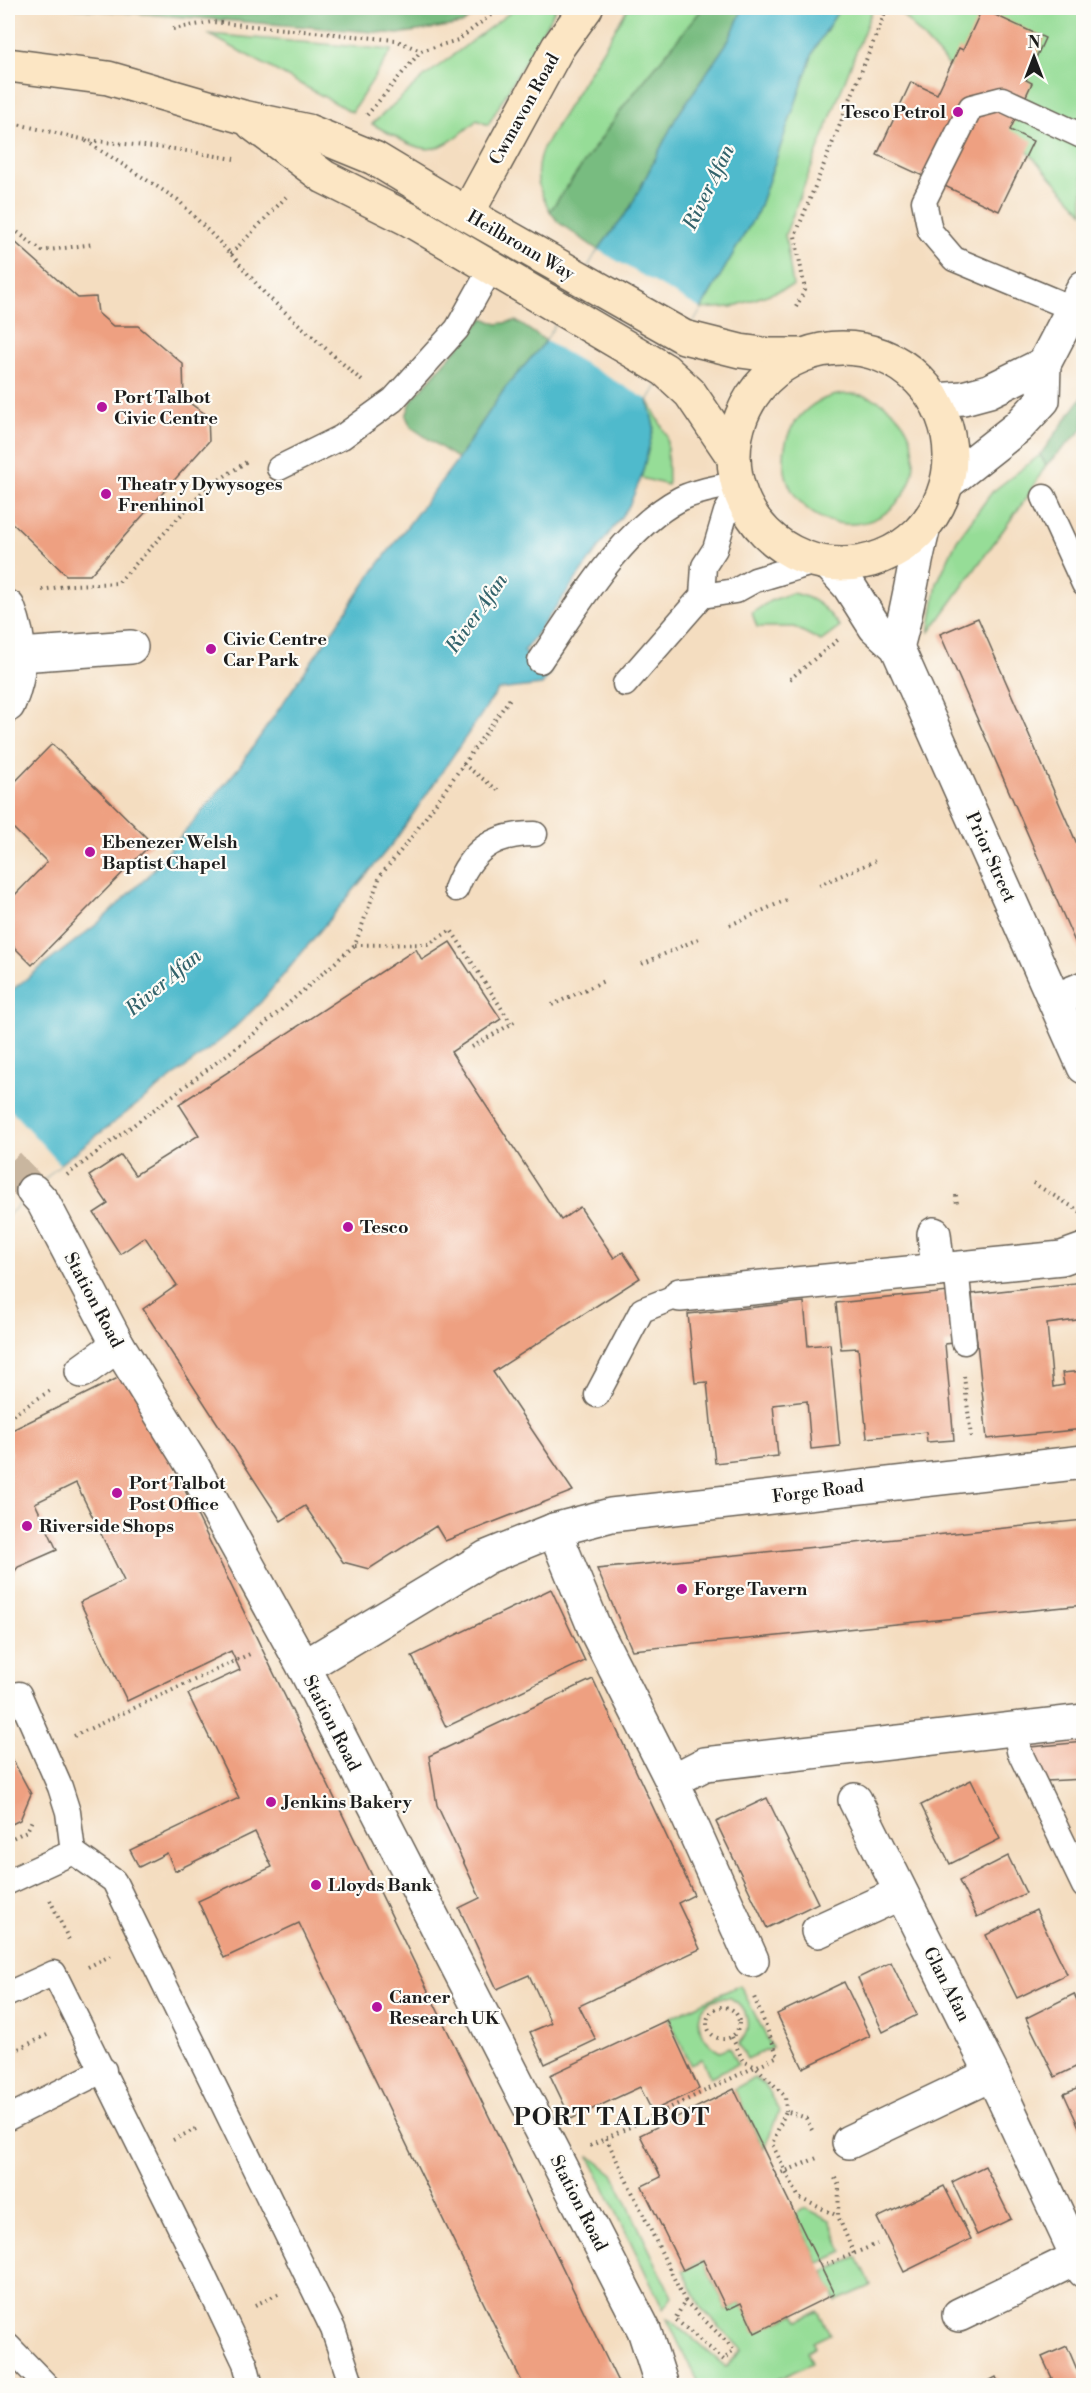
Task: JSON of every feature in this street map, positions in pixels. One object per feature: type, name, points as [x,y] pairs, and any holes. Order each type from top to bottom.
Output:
[{"type":"main road","name":"Cwmavon Road","points":[[467,214],[558,47],[586,8]]},
{"type":"main road","name":"Heilbronn Way","points":[[8,65],[108,78],[243,117],[308,131],[374,158],[467,214],[684,337],[740,351],[770,355],[802,355]]},
{"type":"main road","name":"Heilbronn Way","points":[[243,117],[324,177],[410,220],[490,270],[665,370],[690,393],[736,476],[748,511],[768,536],[794,553],[822,563],[870,560],[899,548],[924,527],[941,500],[947,483],[950,455],[946,426],[935,400],[913,373],[884,355],[851,347],[817,350],[785,363],[757,387],[739,419],[736,476]]},
{"type":"street","points":[[947,483],[1018,427],[1043,400],[1044,364],[1078,298]]},
{"type":"street","points":[[935,400],[963,398],[989,391],[1044,364]]},
{"type":"street","points":[[897,647],[907,616],[912,572],[924,527]]},
{"type":"street","name":"Prior Street","points":[[822,563],[849,586],[875,627],[897,647],[1069,994],[1083,1067]]},
{"type":"street","points":[[8,607],[15,625],[20,655],[15,690],[8,705]]},
{"type":"street","points":[[20,655],[131,647]]},
{"type":"street","name":"Station Road","points":[[38,1197],[118,1345],[191,1463],[304,1668],[644,2330],[662,2385]]},
{"type":"street","points":[[934,1234],[947,1269]]},
{"type":"street","points":[[680,1295],[1062,1258],[1083,1250]]},
{"type":"street","points":[[82,1371],[118,1345]]},
{"type":"street","name":"Forge Road","points":[[304,1668],[487,1557],[554,1530],[612,1515],[1083,1462]]},
{"type":"street","points":[[554,1530],[594,1627],[672,1781],[752,1960]]},
{"type":"street","points":[[672,1781],[705,1764],[1083,1721]]},
{"type":"street","name":"Glan Afan","points":[[855,1800],[992,2074],[1080,2264],[959,2314]]},
{"type":"street","points":[[818,1931],[901,1893]]},
{"type":"street","points":[[849,2142],[992,2074]]},
{"type":"lane","points":[[1078,298],[954,259],[930,231],[924,201],[971,107],[1002,99],[1083,137]]},
{"type":"lane","points":[[279,468],[342,437],[393,400],[457,329],[490,270]]},
{"type":"lane","points":[[625,684],[702,596],[704,566],[715,549],[736,476]]},
{"type":"lane","points":[[540,661],[608,563],[656,514],[682,498],[736,476]]},
{"type":"lane","points":[[1044,497],[1083,584]]},
{"type":"lane","points":[[702,596],[735,591],[755,580],[822,563]]},
{"type":"lane","points":[[456,889],[464,870],[477,853],[494,841],[514,834],[535,834]]},
{"type":"lane","points":[[947,1269],[964,1342]]},
{"type":"lane","points":[[597,1395],[642,1310],[680,1295]]},
{"type":"lane","points":[[19,1694],[68,1812],[73,1852],[114,1881],[333,2329],[352,2385]]},
{"type":"lane","points":[[1015,1728],[1019,1751],[1083,1887]]},
{"type":"lane","points":[[8,1882],[73,1852]]},
{"type":"lane","points":[[8,1994],[54,1973],[145,2153],[245,2363],[251,2385]]},
{"type":"lane","points":[[8,2118],[104,2070]]},
{"type":"lane","points":[[8,2346],[47,2385]]},
{"type":"path","points":[[367,115],[421,51],[458,40],[500,8]]},
{"type":"path","points":[[796,307],[805,290],[795,236],[887,8]]},
{"type":"path","points":[[173,29],[212,22],[395,40],[421,51]]},
{"type":"path","points":[[8,122],[86,140],[174,149],[239,160]]},
{"type":"path","points":[[86,140],[178,200],[231,254],[266,295],[365,384]]},
{"type":"path","points":[[231,254],[289,195]]},
{"type":"path","points":[[8,225],[42,251],[94,244]]},
{"type":"path","points":[[790,679],[869,618]]},
{"type":"path","points":[[38,1197],[249,1038],[355,945],[380,876],[511,697]]},
{"type":"path","points":[[463,764],[499,791]]},
{"type":"path","points":[[819,885],[875,861]]},
{"type":"path","points":[[730,925],[786,900]]},
{"type":"path","points":[[355,945],[429,944],[451,930],[511,1023]]},
{"type":"path","points":[[642,964],[698,939]]},
{"type":"path","points":[[552,1005],[606,980]]},
{"type":"path","points":[[472,1047],[518,1020]]},
{"type":"path","points":[[1033,1183],[1083,1214]]},
{"type":"path","points":[[964,1342],[962,1358],[974,1473]]},
{"type":"path","points":[[8,1418],[82,1371]]},
{"type":"path","points":[[43,1749],[287,1637]]},
{"type":"path","points":[[58,1982],[142,1940]]},
{"type":"path","points":[[583,2149],[778,2056],[753,1995]]},
{"type":"path","points":[[718,2007],[729,2008],[737,2014],[740,2025],[732,2037],[715,2038],[708,2030],[707,2018],[718,2007]]},
{"type":"path","points":[[8,2054],[78,2020]]},
{"type":"path","points":[[732,2037],[743,2061],[756,2067],[785,2096],[786,2111],[772,2144],[799,2198],[838,2216]]},
{"type":"path","points":[[786,2111],[806,2118],[815,2136]]},
{"type":"path","points":[[145,2153],[226,2114]]},
{"type":"path","points":[[606,2138],[685,2301],[734,2349],[724,2360],[675,2319],[685,2301]]},
{"type":"path","points":[[834,2175],[839,2186],[838,2216],[854,2254]]},
{"type":"path","points":[[821,2268],[877,2244]]},
{"type":"path","points":[[225,2321],[308,2278]]},
{"type":"green space","points":[[69,8],[483,8],[462,24],[398,34]]},
{"type":"green space","points":[[516,8],[556,8],[488,125],[477,120],[448,143],[426,149],[404,141],[372,124],[424,77]]},
{"type":"green space","points":[[628,8],[703,8],[626,103],[550,211],[539,188],[537,173],[543,148]]},
{"type":"green space","points":[[703,8],[743,8],[729,40],[676,118],[630,208],[598,250],[558,222],[550,211],[626,103]]},
{"type":"green space","points":[[840,8],[873,8],[785,235],[793,286],[732,307],[701,309],[758,211],[814,50]]},
{"type":"green space","points":[[896,8],[1083,8],[1083,212]]},
{"type":"green space","points":[[208,34],[392,50],[352,112]]},
{"type":"green space","points":[[484,318],[497,324],[516,321],[546,341],[505,388],[458,459],[411,427],[406,416],[412,400]]},
{"type":"green space","points":[[849,394],[874,399],[895,413],[909,434],[914,459],[909,484],[895,505],[874,519],[849,524],[824,519],[803,505],[789,484],[784,459],[789,434],[803,413],[824,399]]},
{"type":"green space","points":[[1083,396],[1083,429],[1046,465],[1040,455]]},
{"type":"green space","points":[[648,400],[667,436],[668,485],[641,478],[654,427]]},
{"type":"green space","points":[[1040,455],[1046,465],[1027,497],[929,633],[937,583],[957,540],[992,492]]},
{"type":"green space","points":[[792,593],[807,597],[819,604],[840,627],[821,641],[794,627],[757,627],[752,613],[770,601]]},
{"type":"green space","points":[[740,1985],[772,2048],[747,2059],[739,2044],[747,2025],[745,2013],[741,2007],[730,1998],[717,1999],[708,2003],[702,2009],[700,2018],[700,2027],[704,2036],[720,2051],[730,2047],[738,2064],[710,2077],[702,2059],[690,2064],[669,2018]]},
{"type":"green space","points":[[754,2078],[765,2085],[779,2111],[764,2149],[734,2089]]},
{"type":"green space","points":[[589,2155],[613,2174],[672,2297],[663,2309]]},
{"type":"green space","points":[[805,2208],[830,2220],[843,2252],[819,2263],[795,2214]]},
{"type":"green space","points":[[857,2257],[871,2286],[836,2301],[824,2272]]},
{"type":"green space","points":[[703,2260],[727,2310],[741,2303],[755,2332],[795,2314],[799,2320],[818,2311],[830,2334],[813,2342],[815,2346],[807,2351],[812,2363],[766,2385],[699,2385],[667,2319],[726,2367],[742,2350],[701,2308],[683,2270]]},
{"type":"water","name":"River Afan","points":[[743,8],[840,8],[814,50],[758,211],[648,400],[654,427],[641,478],[629,506],[524,651],[552,670],[542,685],[498,690],[396,839],[261,1002],[226,1036],[60,1164],[8,1215],[8,993],[97,924],[146,878],[239,767],[375,569],[458,459],[505,388],[546,341],[598,250],[630,208],[676,118],[729,40]]},
{"type":"pier","points":[[598,250],[701,309],[648,400],[546,341]]},
{"type":"pier","points":[[8,1107],[60,1164],[8,1215]]},
{"type":"building","name":"Tesco Petrol","points":[[982,9],[1045,38],[1026,80],[1032,83],[1010,130],[1033,141],[999,211],[877,155],[911,82],[937,94],[959,48],[963,50]]},
{"type":"building","name":"Port Talbot Civic Centre","points":[[8,242],[15,242],[78,298],[96,297],[98,313],[113,326],[138,326],[183,364],[184,399],[208,416],[209,441],[90,575],[66,575],[8,519],[8,336],[12,332],[8,328]]},
{"type":"building","points":[[978,618],[1084,860],[1084,948],[1079,951],[940,634]]},
{"type":"building","name":"Ebenezer Welsh Baptist Chapel","points":[[52,744],[152,843],[32,965],[8,941],[8,902],[47,862],[8,823],[8,789]]},
{"type":"building","name":"Tesco","points":[[450,942],[501,1019],[451,1052],[561,1220],[580,1207],[614,1258],[623,1252],[640,1278],[493,1372],[573,1491],[445,1541],[436,1526],[369,1569],[343,1562],[305,1506],[281,1521],[143,1309],[177,1285],[145,1237],[120,1254],[94,1213],[108,1204],[89,1176],[121,1155],[135,1175],[199,1135],[179,1104],[416,949],[422,960]]},
{"type":"building","points":[[1084,1282],[1084,1319],[1047,1324],[1053,1387],[1064,1385],[1062,1373],[1084,1371],[1084,1429],[987,1439],[972,1294]]},
{"type":"building","points":[[949,1292],[954,1343],[945,1344],[954,1440],[927,1442],[926,1432],[867,1438],[858,1348],[841,1349],[836,1303]]},
{"type":"building","points":[[804,1302],[808,1346],[830,1344],[840,1446],[811,1449],[807,1401],[773,1405],[778,1456],[715,1463],[707,1382],[695,1383],[688,1314]]},
{"type":"building","points":[[128,1373],[620,2386],[524,2386],[299,1923],[224,1958],[198,1901],[272,1867],[255,1832],[175,1871],[167,1853],[139,1867],[130,1850],[239,1798],[188,1694],[240,1670],[231,1651],[127,1701],[80,1602],[124,1581],[76,1483],[35,1503],[57,1550],[18,1567],[8,1580],[8,1456],[12,1454],[8,1445],[8,1432]]},
{"type":"building","points":[[1084,1520],[1084,1605],[738,1640],[632,1650],[597,1569]]},
{"type":"building","points":[[551,1589],[585,1661],[446,1727],[412,1656]]},
{"type":"building","points":[[593,1679],[694,1895],[678,1903],[700,1949],[579,2006],[596,2040],[545,2064],[530,2032],[551,2023],[529,1975],[497,1989],[459,1908],[480,1898],[437,1805],[429,1756]]},
{"type":"building","points":[[1084,1742],[1084,1779],[1046,1781],[1030,1747]]},
{"type":"building","points":[[8,1751],[31,1794],[20,1820],[8,1826]]},
{"type":"building","points":[[971,1780],[1000,1839],[950,1864],[921,1805]]},
{"type":"building","points":[[767,1798],[818,1903],[767,1928],[716,1822]]},
{"type":"building","points":[[1008,1856],[1026,1893],[977,1917],[959,1881]]},
{"type":"building","points":[[1036,1910],[1067,1974],[1017,1998],[986,1935]]},
{"type":"building","points":[[891,1962],[917,2015],[883,2032],[858,1978]]},
{"type":"building","points":[[844,1982],[870,2036],[803,2068],[777,2014]]},
{"type":"building","points":[[1074,1994],[1084,2015],[1084,2063],[1055,2077],[1026,2018]]},
{"type":"building","points":[[667,2020],[699,2089],[652,2111],[640,2087],[571,2119],[550,2075]]},
{"type":"building","points":[[1084,2086],[1084,2138],[1064,2094]]},
{"type":"building","points":[[734,2089],[834,2294],[755,2333],[741,2303],[727,2310],[703,2260],[683,2270],[642,2186],[661,2177],[640,2135]]},
{"type":"building","points":[[985,2166],[1011,2219],[977,2235],[952,2182]]},
{"type":"building","points":[[944,2186],[971,2239],[904,2272],[877,2218]]},
{"type":"building","points":[[1067,2346],[1084,2386],[1036,2386],[1052,2378],[1042,2357]]},
{"type":"building","points":[[996,2377],[1000,2386],[979,2386]]},
{"type":"tunnel","points":[[8,1164],[33,1191]]},
{"type":"place","name":"Tesco Petrol","points":[[958,112]]},
{"type":"place","name":"Port Talbot Civic Centre","points":[[102,407]]},
{"type":"place","name":"Theatr y Dywysoges Frenhinol","points":[[106,494]]},
{"type":"place","name":"Civic Centre Car Park","points":[[211,649]]},
{"type":"place","name":"Ebenezer Welsh Baptist Chapel","points":[[90,852]]},
{"type":"place","name":"Tesco","points":[[348,1227]]},
{"type":"place","name":"Port Talbot Post Office","points":[[117,1493]]},
{"type":"place","name":"Riverside Shops","points":[[27,1526]]},
{"type":"place","name":"Forge Tavern","points":[[682,1589]]},
{"type":"place","name":"Jenkins Bakery","points":[[271,1802]]},
{"type":"place","name":"Lloyds Bank","points":[[316,1885]]},
{"type":"place","name":"Cancer Research UK","points":[[377,2007]]},
{"type":"district","name":"PORT TALBOT","points":[[612,2117]]}]
